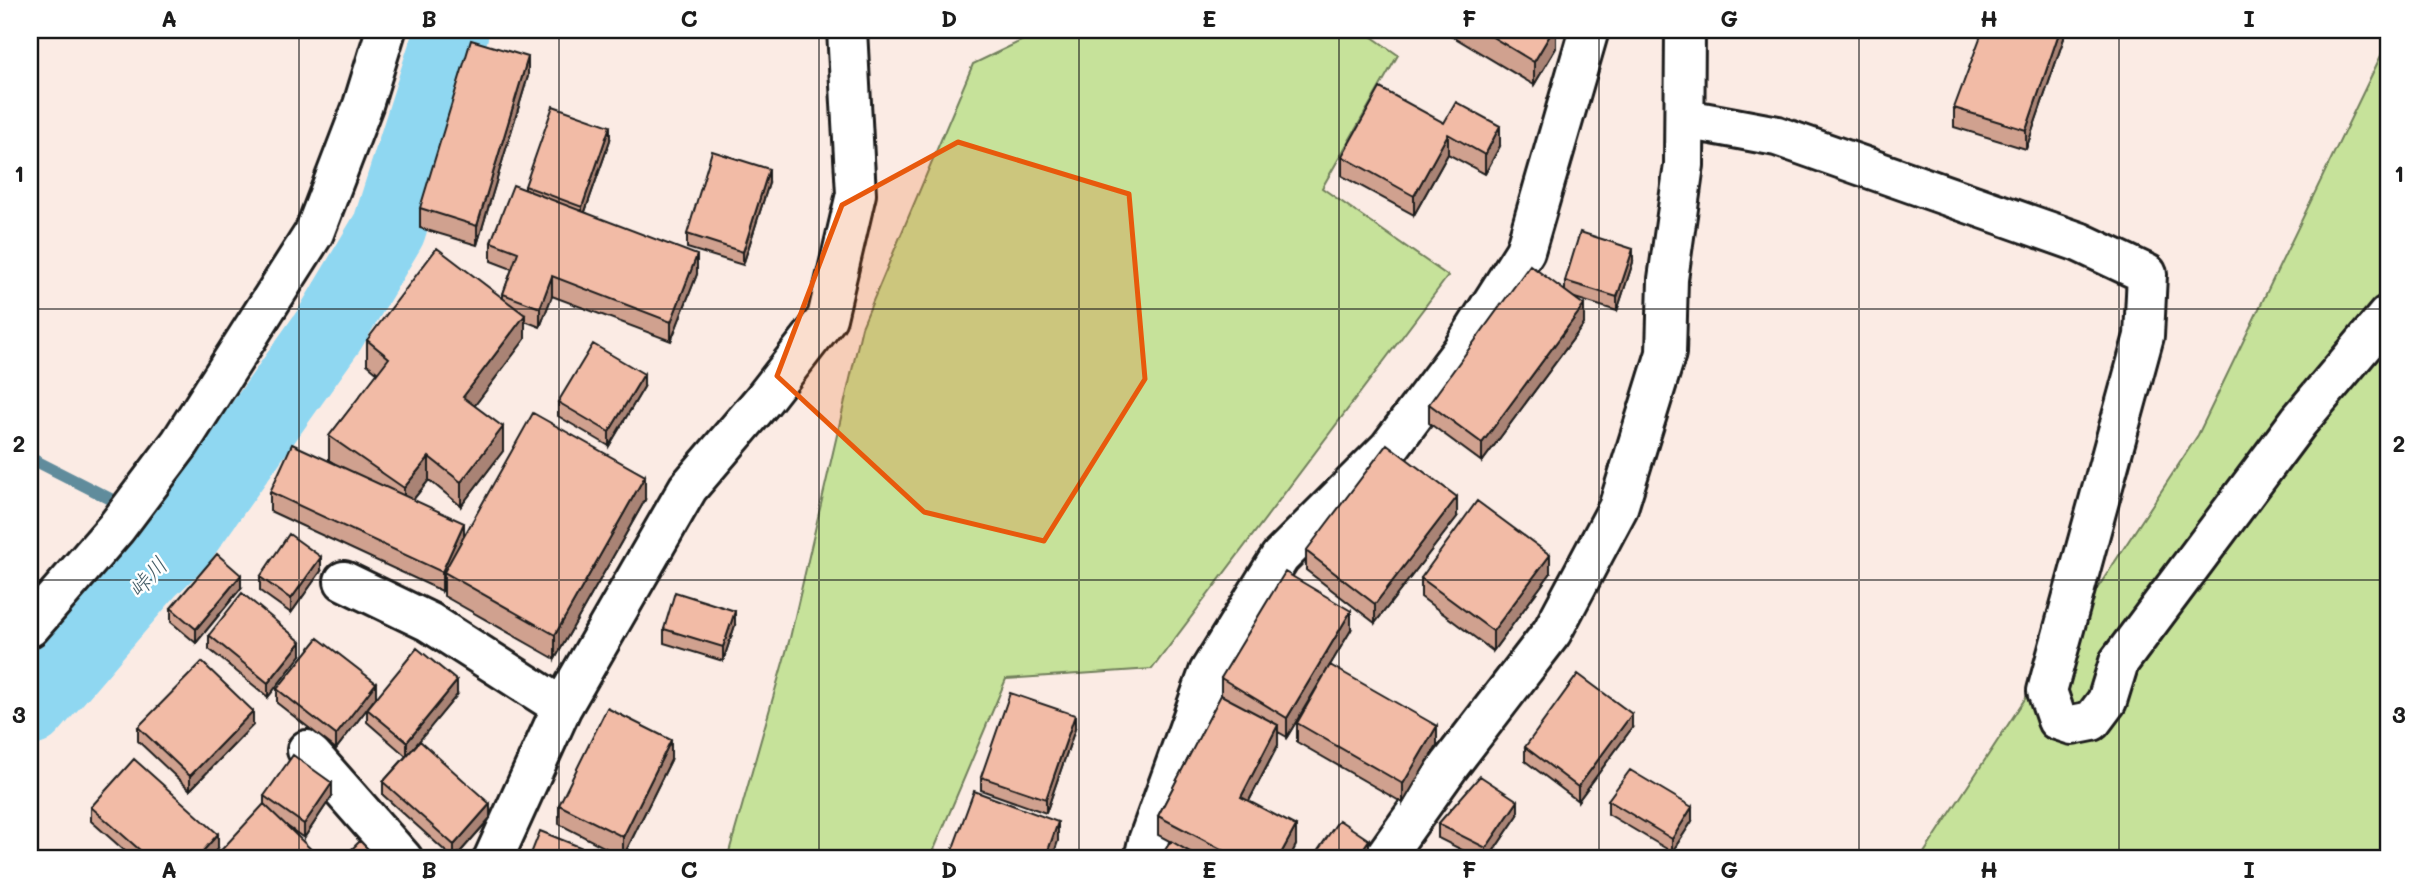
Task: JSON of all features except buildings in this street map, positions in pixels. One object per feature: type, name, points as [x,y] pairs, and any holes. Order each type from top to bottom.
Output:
[{"type":"street","points":[[30,626],[116,528],[180,443],[314,233],[363,106],[386,30]]},
{"type":"street","points":[[493,859],[562,707],[688,488],[763,400],[827,318],[856,194],[847,30]]},
{"type":"street","points":[[1144,859],[1148,841],[1209,672],[1280,557],[1389,449],[1461,352],[1525,251],[1589,30]]},
{"type":"street","points":[[1383,859],[1450,765],[1552,632],[1618,508],[1666,353],[1668,279],[1684,165],[1685,30]]},
{"type":"street","points":[[1686,119],[1777,136],[2079,242],[2147,274],[2144,336],[2047,691],[2057,720],[2072,725],[2092,721],[2108,701],[2119,662],[2299,421],[2388,315]]},
{"type":"street","points":[[344,580],[429,622],[562,707]]},
{"type":"street","points":[[307,750],[403,859]]},
{"type":"highlighted area","points":[[958,142],[1129,194],[1145,379],[1044,541],[924,512],[777,376],[842,205]]},
{"type":"green space","points":[[1044,30],[1362,30],[1398,55],[1322,188],[1448,276],[1152,669],[1006,679],[930,859],[727,859],[790,638],[862,327],[973,64]]},
{"type":"green space","points":[[2388,41],[2388,859],[1920,859],[2198,435]]},
{"type":"waterway","points":[[30,709],[150,569],[178,542],[329,330],[389,229],[452,30]]},
{"type":"waterway","name":"峠川","points":[[30,458],[150,519],[178,542]]}]
